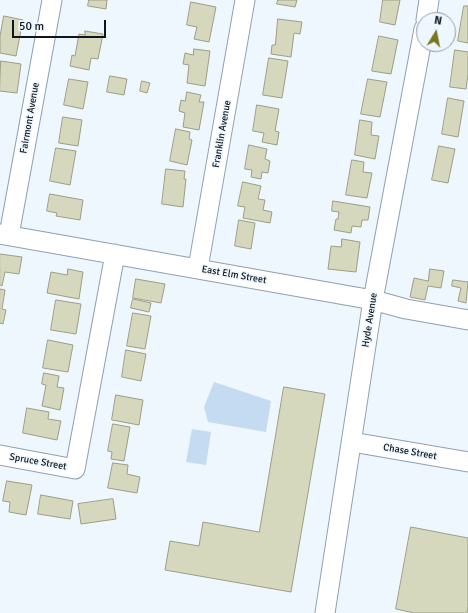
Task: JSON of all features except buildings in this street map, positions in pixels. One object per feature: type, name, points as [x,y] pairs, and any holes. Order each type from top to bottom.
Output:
[{"type":"street","name":"Fairmont Avenue","points":[[4,234],[52,0]]},
{"type":"street","name":"Franklin Avenue","points":[[198,268],[245,0]]},
{"type":"street","points":[[427,12],[429,0]]},
{"type":"street","name":"Hyde Avenue","points":[[326,613],[373,300],[420,52]]},
{"type":"street","name":"East Elm Street","points":[[4,234],[373,300],[406,310],[468,320]]},
{"type":"street","name":"Spruce Street","points":[[0,455],[75,469],[116,254]]},
{"type":"street","name":"Chase Street","points":[[352,442],[468,462]]},
{"type":"shaded area","points":[[214,382],[271,401],[266,432],[208,422],[204,407]]},
{"type":"shaded area","points":[[192,429],[211,432],[206,465],[186,462]]}]
